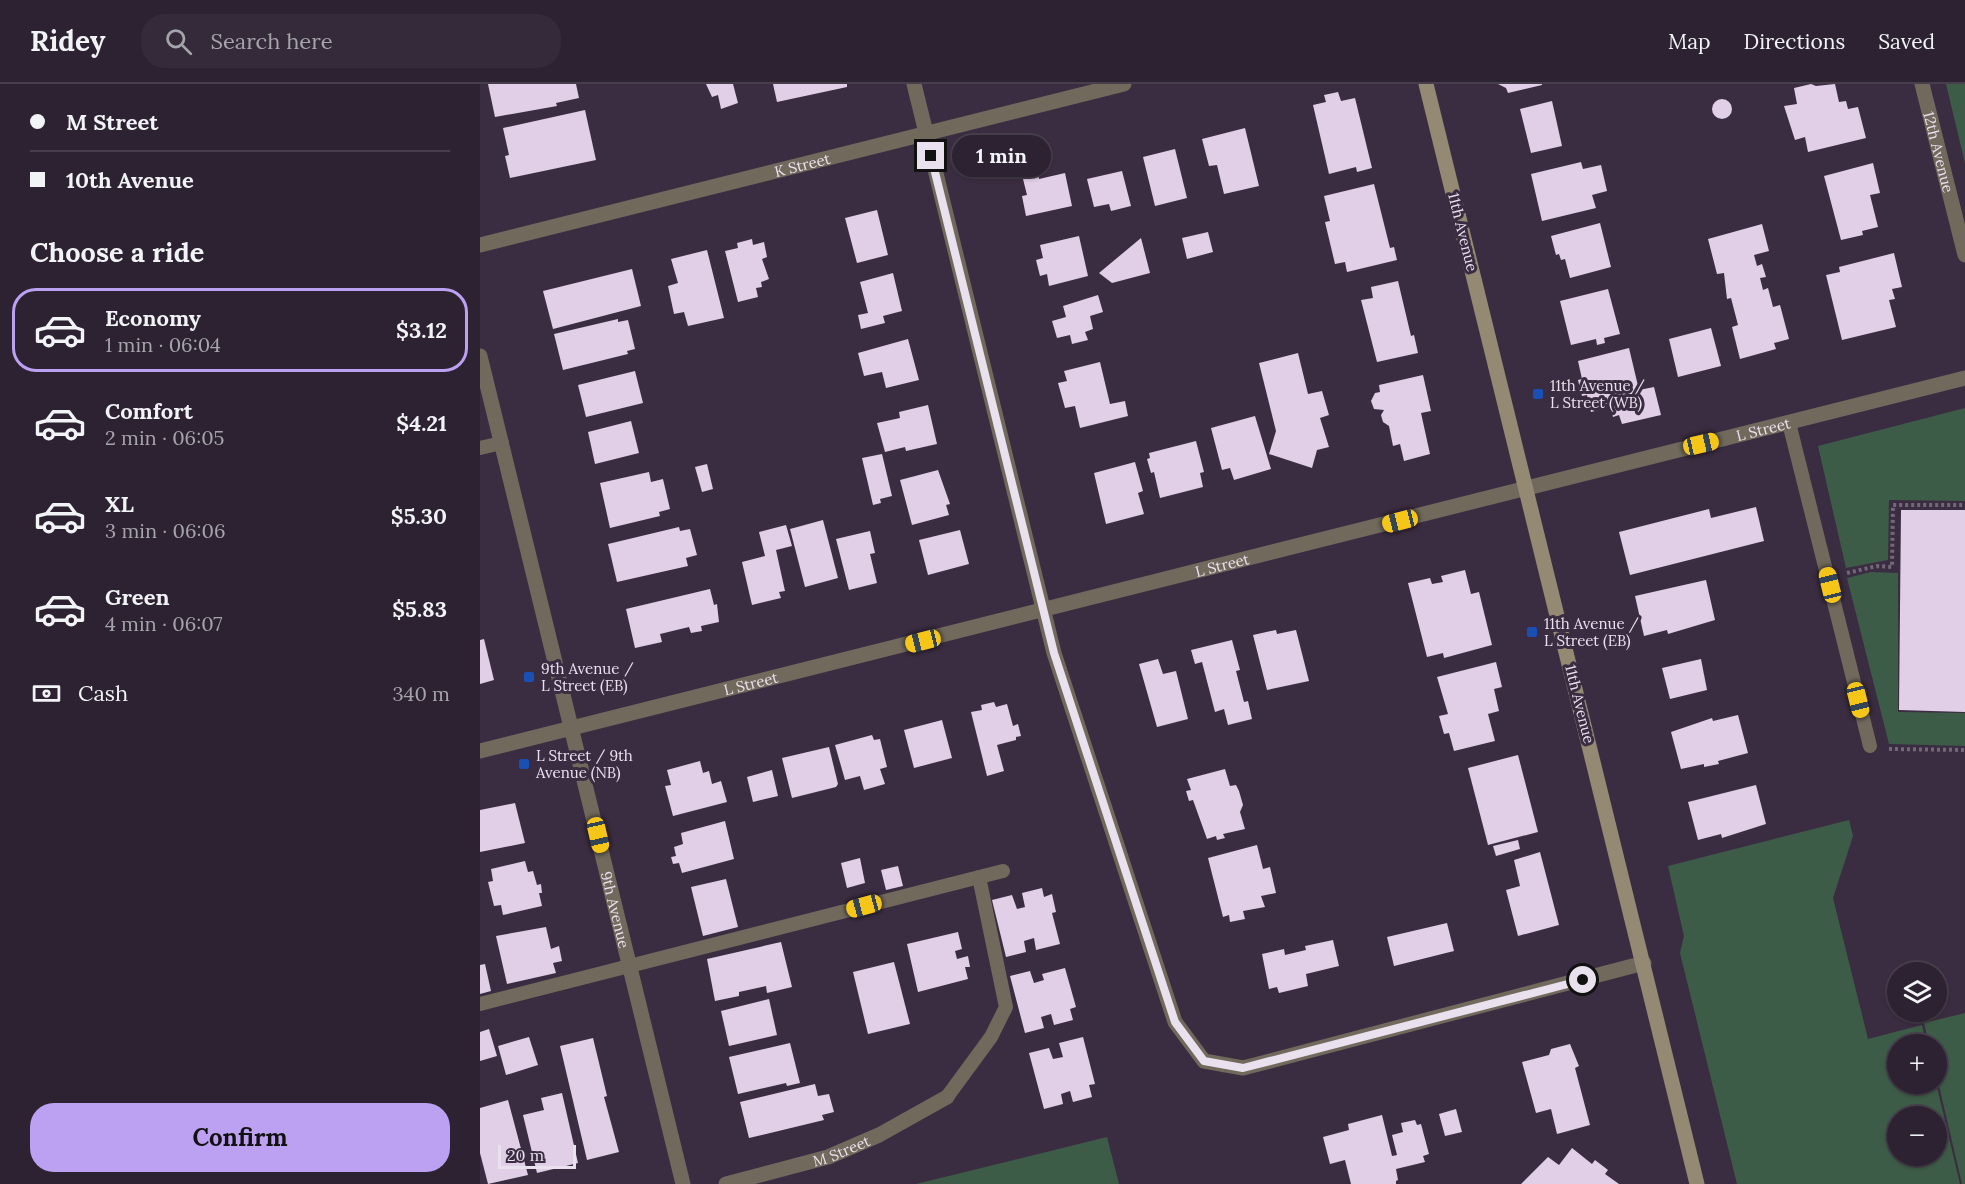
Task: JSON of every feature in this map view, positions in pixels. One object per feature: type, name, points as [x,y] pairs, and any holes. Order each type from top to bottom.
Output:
[{"type":"street","points":[[914,84],[1054,653],[1175,1022],[1204,1061],[1243,1068],[1644,963]]},
{"type":"street","name":"K Street","points":[[480,245],[1124,84]]},
{"type":"street","name":"11th Avenue","points":[[1426,84],[1697,1184]]},
{"type":"street","name":"12th Avenue","points":[[1922,84],[1964,250]]},
{"type":"street","name":"9th Avenue","points":[[480,356],[683,1184]]},
{"type":"street","name":"L Street","points":[[480,751],[1965,378]]},
{"type":"street","name":"M Street","points":[[726,1184],[828,1157],[879,1135],[947,1096]]},
{"type":"lane","points":[[1789,423],[1870,746]]},
{"type":"lane","points":[[480,448],[502,443]]},
{"type":"lane","points":[[480,1004],[1003,871]]},
{"type":"lane","points":[[947,1096],[991,1037],[1006,1007],[979,877]]},
{"type":"path","points":[[1843,574],[1877,566],[1892,567],[1893,505],[1965,505]]},
{"type":"path","points":[[1885,738],[1888,749],[1965,750]]},
{"type":"green space","points":[[1946,84],[1965,84],[1965,163]]},
{"type":"green space","points":[[1965,408],[1965,501],[1889,500],[1888,560],[1846,568],[1818,446]]},
{"type":"green space","points":[[1871,572],[1898,573],[1898,712],[1965,713],[1965,746],[1889,744],[1847,578]]},
{"type":"green space","points":[[1849,820],[1853,836],[1833,898],[1868,1039],[1887,1034],[1887,1094],[1939,1094],[1941,1106],[1887,1106],[1887,1166],[1947,1166],[1947,1129],[1960,1184],[1737,1184],[1680,953],[1684,936],[1668,866]]},
{"type":"green space","points":[[1965,1013],[1965,1184],[1962,1184],[1947,1120],[1947,1106],[1944,1106],[1941,1094],[1947,1094],[1947,1034],[1927,1034],[1924,1023],[1947,1022],[1947,1017]]},
{"type":"green space","points":[[1922,1025],[1924,1034],[1887,1034]]},
{"type":"green space","points":[[1107,1137],[1119,1184],[916,1184]]},
{"type":"building","points":[[488,84],[576,84],[579,98],[556,103],[557,106],[495,117]]},
{"type":"building","points":[[706,84],[733,84],[738,103],[721,109],[718,95],[712,97]]},
{"type":"building","points":[[773,84],[847,84],[847,87],[777,102]]},
{"type":"building","points":[[1498,84],[1542,85],[1508,93],[1506,88]]},
{"type":"building","points":[[1811,84],[1816,86],[1835,84],[1839,102],[1846,101],[1848,109],[1858,107],[1866,138],[1808,152],[1805,137],[1795,140],[1784,106],[1797,104],[1794,88]]},
{"type":"building","points":[[1338,92],[1341,101],[1355,98],[1372,168],[1357,172],[1356,167],[1329,174],[1313,105],[1326,102],[1324,95]]},
{"type":"building","points":[[1718,99],[1726,99],[1732,105],[1732,113],[1726,119],[1718,119],[1712,113],[1712,105]]},
{"type":"building","points":[[1552,101],[1562,146],[1531,153],[1520,109]]},
{"type":"building","points":[[585,110],[596,160],[510,178],[505,156],[509,155],[503,128]]},
{"type":"building","points":[[1245,128],[1259,186],[1224,194],[1217,165],[1209,166],[1202,139]]},
{"type":"building","points":[[1175,149],[1187,198],[1155,206],[1143,157]]},
{"type":"building","points":[[1581,162],[1583,169],[1601,165],[1607,191],[1592,195],[1596,208],[1542,221],[1531,174]]},
{"type":"building","points":[[1873,163],[1880,193],[1870,195],[1878,227],[1862,231],[1863,235],[1841,240],[1824,176]]},
{"type":"building","points":[[1122,171],[1131,206],[1111,211],[1109,204],[1094,207],[1087,179]]},
{"type":"building","points":[[1065,173],[1072,206],[1026,216],[1022,196],[1027,195],[1023,179],[1039,175],[1039,179]]},
{"type":"building","points":[[1374,184],[1390,248],[1394,247],[1397,260],[1347,272],[1345,262],[1335,264],[1325,222],[1330,221],[1324,196]]},
{"type":"building","points":[[877,210],[888,255],[857,263],[845,218]]},
{"type":"building","points":[[1600,223],[1611,267],[1570,278],[1565,259],[1561,260],[1559,254],[1556,255],[1551,236]]},
{"type":"building","points":[[1762,224],[1769,251],[1754,255],[1757,266],[1762,264],[1766,277],[1760,278],[1763,290],[1768,288],[1773,307],[1780,305],[1789,339],[1774,343],[1776,349],[1740,359],[1732,327],[1738,325],[1731,298],[1727,299],[1724,273],[1717,274],[1708,239]]},
{"type":"building","points":[[1208,232],[1213,252],[1187,259],[1182,238]]},
{"type":"building","points":[[1079,236],[1088,276],[1049,286],[1047,274],[1040,276],[1036,260],[1043,258],[1040,245]]},
{"type":"building","points":[[1141,238],[1150,273],[1112,283],[1099,273]]},
{"type":"building","points":[[752,239],[753,245],[764,242],[767,257],[762,259],[769,279],[761,282],[762,287],[756,288],[758,297],[738,302],[725,251],[738,248],[737,243]]},
{"type":"building","points":[[707,250],[724,318],[688,326],[684,312],[674,314],[668,286],[678,283],[671,259]]},
{"type":"building","points":[[1894,253],[1902,287],[1892,289],[1895,299],[1889,300],[1896,327],[1842,340],[1826,275],[1840,272],[1839,267]]},
{"type":"building","points":[[632,269],[641,306],[553,329],[543,291]]},
{"type":"building","points":[[893,273],[902,311],[883,316],[885,323],[861,329],[858,315],[868,313],[860,282]]},
{"type":"building","points":[[1398,281],[1411,336],[1414,335],[1418,353],[1377,362],[1361,300],[1373,298],[1371,287]]},
{"type":"building","points":[[1608,289],[1620,334],[1604,338],[1605,343],[1597,345],[1596,339],[1571,345],[1560,301]]},
{"type":"building","points":[[1098,295],[1103,312],[1090,316],[1093,329],[1085,332],[1088,340],[1072,344],[1070,335],[1057,338],[1052,321],[1066,317],[1063,306]]},
{"type":"building","points":[[618,319],[618,322],[628,320],[635,349],[627,351],[628,354],[563,370],[554,334]]},
{"type":"building","points":[[1711,328],[1721,366],[1678,377],[1669,339]]},
{"type":"building","points":[[908,339],[919,380],[886,388],[882,372],[864,376],[858,353]]},
{"type":"building","points":[[1629,348],[1639,390],[1654,387],[1661,415],[1622,424],[1619,415],[1613,417],[1610,407],[1591,412],[1587,395],[1582,396],[1578,380],[1582,379],[1578,361]]},
{"type":"building","points":[[1298,353],[1308,394],[1322,391],[1329,415],[1320,418],[1329,447],[1317,450],[1312,468],[1269,454],[1276,431],[1259,363]]},
{"type":"building","points":[[1100,362],[1110,404],[1125,401],[1128,416],[1080,428],[1075,406],[1065,408],[1058,383],[1067,381],[1064,371]]},
{"type":"building","points":[[635,371],[643,403],[586,417],[578,385]]},
{"type":"building","points":[[1423,375],[1431,411],[1421,413],[1430,454],[1404,461],[1400,444],[1393,446],[1389,426],[1383,422],[1381,415],[1384,410],[1374,409],[1371,401],[1375,393],[1380,392],[1379,385]]},
{"type":"building","points":[[928,405],[937,444],[906,451],[905,447],[885,452],[877,423],[900,418],[899,412]]},
{"type":"building","points":[[1255,416],[1271,469],[1234,480],[1230,468],[1222,470],[1211,428]]},
{"type":"building","points":[[631,421],[639,453],[595,464],[588,432]]},
{"type":"building","points":[[1196,441],[1204,472],[1200,473],[1203,487],[1160,498],[1154,472],[1151,473],[1147,459],[1150,458],[1149,453]]},
{"type":"building","points":[[882,454],[892,496],[880,499],[881,503],[873,505],[862,458]]},
{"type":"building","points":[[1135,462],[1143,491],[1138,493],[1144,514],[1106,524],[1094,473]]},
{"type":"building","points":[[707,464],[713,489],[702,492],[695,467]]},
{"type":"building","points":[[938,470],[950,504],[946,505],[949,515],[912,525],[900,480]]},
{"type":"building","points":[[649,472],[651,482],[663,479],[670,509],[659,512],[660,516],[610,528],[600,483]]},
{"type":"building","points":[[1756,507],[1764,541],[1630,575],[1619,532],[1709,509],[1711,518]]},
{"type":"building","points":[[1901,510],[1965,510],[1965,712],[1899,710]]},
{"type":"building","points":[[823,520],[838,578],[805,587],[790,529]]},
{"type":"building","points":[[786,525],[792,546],[776,550],[785,591],[779,592],[781,598],[752,605],[742,562],[765,556],[759,532]]},
{"type":"building","points":[[679,527],[680,531],[690,529],[697,555],[686,558],[688,566],[617,582],[608,544]]},
{"type":"building","points":[[960,530],[969,564],[928,575],[919,540]]},
{"type":"building","points":[[870,531],[875,553],[870,554],[877,583],[849,590],[836,539]]},
{"type":"building","points":[[1465,570],[1471,594],[1479,592],[1492,645],[1444,658],[1443,653],[1427,657],[1408,583],[1430,578],[1432,584],[1443,582],[1441,576]]},
{"type":"building","points":[[1706,580],[1715,620],[1668,634],[1667,630],[1644,636],[1635,596]]},
{"type":"building","points":[[710,589],[714,605],[717,604],[719,622],[701,626],[702,631],[691,633],[689,627],[660,634],[662,642],[635,648],[626,609]]},
{"type":"building","points":[[1276,630],[1277,634],[1296,630],[1309,681],[1267,690],[1253,635]]},
{"type":"building","points":[[484,639],[494,680],[480,684],[480,640]]},
{"type":"building","points":[[1232,640],[1240,670],[1236,671],[1244,702],[1248,701],[1252,719],[1228,725],[1224,709],[1215,712],[1202,662],[1195,664],[1191,650]]},
{"type":"building","points":[[1158,659],[1163,674],[1176,671],[1188,719],[1157,727],[1139,664]]},
{"type":"building","points":[[1701,659],[1707,690],[1670,699],[1662,668]]},
{"type":"building","points":[[1496,662],[1502,687],[1494,689],[1499,711],[1488,714],[1495,741],[1454,751],[1449,733],[1444,734],[1439,716],[1448,714],[1437,677]]},
{"type":"building","points":[[994,702],[996,707],[1007,704],[1013,726],[1018,724],[1021,736],[1016,737],[1016,740],[997,745],[1004,771],[987,776],[971,712],[982,710],[981,705]]},
{"type":"building","points":[[1738,715],[1748,753],[1718,761],[1719,764],[1704,767],[1704,764],[1681,769],[1671,732],[1712,718],[1713,721]]},
{"type":"building","points":[[942,720],[952,758],[914,768],[904,730]]},
{"type":"building","points":[[872,735],[874,740],[880,739],[887,767],[880,769],[885,784],[864,790],[860,776],[845,780],[835,745]]},
{"type":"building","points":[[829,747],[838,784],[836,787],[792,798],[782,758]]},
{"type":"building","points":[[1518,755],[1538,832],[1488,845],[1468,768]]},
{"type":"building","points":[[700,761],[703,773],[709,771],[712,784],[721,781],[727,802],[673,816],[665,786],[671,785],[667,770]]},
{"type":"building","points":[[1225,769],[1230,786],[1236,785],[1239,791],[1243,805],[1240,812],[1245,829],[1223,834],[1225,838],[1217,840],[1216,836],[1207,839],[1193,800],[1189,801],[1186,791],[1191,790],[1187,779]]},
{"type":"building","points":[[772,770],[778,796],[753,802],[747,777]]},
{"type":"building","points":[[1756,785],[1766,824],[1722,838],[1721,834],[1698,840],[1688,802]]},
{"type":"building","points":[[515,803],[525,843],[480,852],[480,810]]},
{"type":"building","points":[[725,821],[734,859],[682,873],[679,863],[673,864],[671,857],[676,856],[674,847],[683,844],[681,833]]},
{"type":"building","points":[[1518,840],[1520,849],[1496,856],[1493,846]]},
{"type":"building","points":[[1257,845],[1263,869],[1270,867],[1276,893],[1261,896],[1265,907],[1243,911],[1245,919],[1230,922],[1229,915],[1223,917],[1208,858]]},
{"type":"building","points":[[1540,852],[1559,925],[1518,936],[1506,890],[1520,886],[1514,860]]},
{"type":"building","points":[[860,858],[865,883],[847,888],[841,863]]},
{"type":"building","points":[[525,861],[528,872],[533,871],[537,885],[541,884],[542,893],[539,893],[542,906],[503,915],[501,905],[494,906],[488,882],[493,881],[491,869]]},
{"type":"building","points":[[898,866],[903,886],[886,890],[881,870]]},
{"type":"building","points":[[726,879],[738,927],[703,936],[691,887]]},
{"type":"building","points":[[1042,888],[1044,897],[1052,894],[1056,912],[1052,913],[1060,944],[1036,950],[1034,938],[1024,941],[1026,952],[1006,957],[992,900],[1012,895],[1017,909],[1025,907],[1022,893]]},
{"type":"building","points":[[1447,923],[1454,951],[1394,966],[1387,937]]},
{"type":"building","points":[[546,927],[551,949],[559,946],[562,961],[553,963],[556,973],[507,984],[496,936]]},
{"type":"building","points":[[958,932],[962,949],[955,951],[957,959],[968,956],[970,967],[965,967],[968,979],[918,992],[907,944]]},
{"type":"building","points":[[1333,940],[1339,966],[1306,974],[1308,986],[1279,993],[1277,987],[1269,989],[1262,954],[1284,949],[1285,955],[1306,950],[1305,946]]},
{"type":"building","points":[[781,942],[792,987],[767,993],[766,986],[739,992],[739,996],[715,1001],[707,959]]},
{"type":"building","points":[[894,962],[910,1024],[868,1034],[853,972]]},
{"type":"building","points":[[485,964],[491,991],[480,994],[480,965]]},
{"type":"building","points":[[1065,968],[1076,1007],[1070,1009],[1073,1020],[1054,1025],[1051,1014],[1041,1017],[1044,1028],[1025,1033],[1010,976],[1030,971],[1034,983],[1044,980],[1042,974]]},
{"type":"building","points":[[769,999],[777,1035],[729,1046],[721,1011]]},
{"type":"building","points":[[489,1029],[497,1056],[480,1061],[480,1032]]},
{"type":"building","points":[[529,1037],[538,1065],[506,1075],[498,1046]]},
{"type":"building","points":[[1083,1037],[1095,1084],[1089,1085],[1092,1097],[1073,1102],[1070,1091],[1061,1094],[1063,1104],[1044,1109],[1029,1053],[1049,1048],[1053,1059],[1063,1057],[1059,1043]]},
{"type":"building","points":[[593,1038],[607,1096],[604,1097],[619,1152],[587,1160],[560,1046]]},
{"type":"building","points":[[790,1043],[800,1083],[787,1086],[786,1083],[738,1094],[729,1057]]},
{"type":"building","points":[[1570,1044],[1579,1066],[1575,1068],[1590,1125],[1557,1134],[1551,1109],[1536,1113],[1522,1062],[1549,1055],[1551,1049]]},
{"type":"building","points":[[815,1084],[818,1096],[829,1094],[834,1112],[822,1115],[824,1120],[749,1138],[740,1102]]},
{"type":"building","points":[[562,1093],[578,1163],[537,1173],[523,1115],[544,1110],[541,1098]]},
{"type":"building","points":[[508,1100],[528,1175],[488,1184],[480,1153],[480,1108]]},
{"type":"building","points":[[1456,1109],[1462,1132],[1445,1136],[1439,1114]]},
{"type":"building","points":[[1382,1115],[1392,1156],[1397,1155],[1392,1135],[1403,1132],[1401,1123],[1415,1120],[1417,1125],[1421,1124],[1429,1154],[1423,1156],[1425,1162],[1396,1169],[1398,1180],[1396,1184],[1351,1184],[1345,1160],[1330,1164],[1323,1137],[1349,1130],[1348,1124]]},
{"type":"building","points":[[1572,1148],[1592,1164],[1595,1160],[1608,1170],[1605,1174],[1619,1184],[1521,1184],[1548,1157],[1559,1165]]},
{"type":"place","name":"11th Avenue / L Street (WB)","points":[[1538,394]]},
{"type":"place","name":"11th Avenue / L Street (EB)","points":[[1532,632]]},
{"type":"place","name":"9th Avenue / L Street (EB)","points":[[529,677]]},
{"type":"place","name":"L Street / 9th Avenue (NB)","points":[[524,764]]},
{"type":"route","points":[[931,156],[1054,653],[1175,1022],[1204,1061],[1243,1068],[1583,980]]}]
